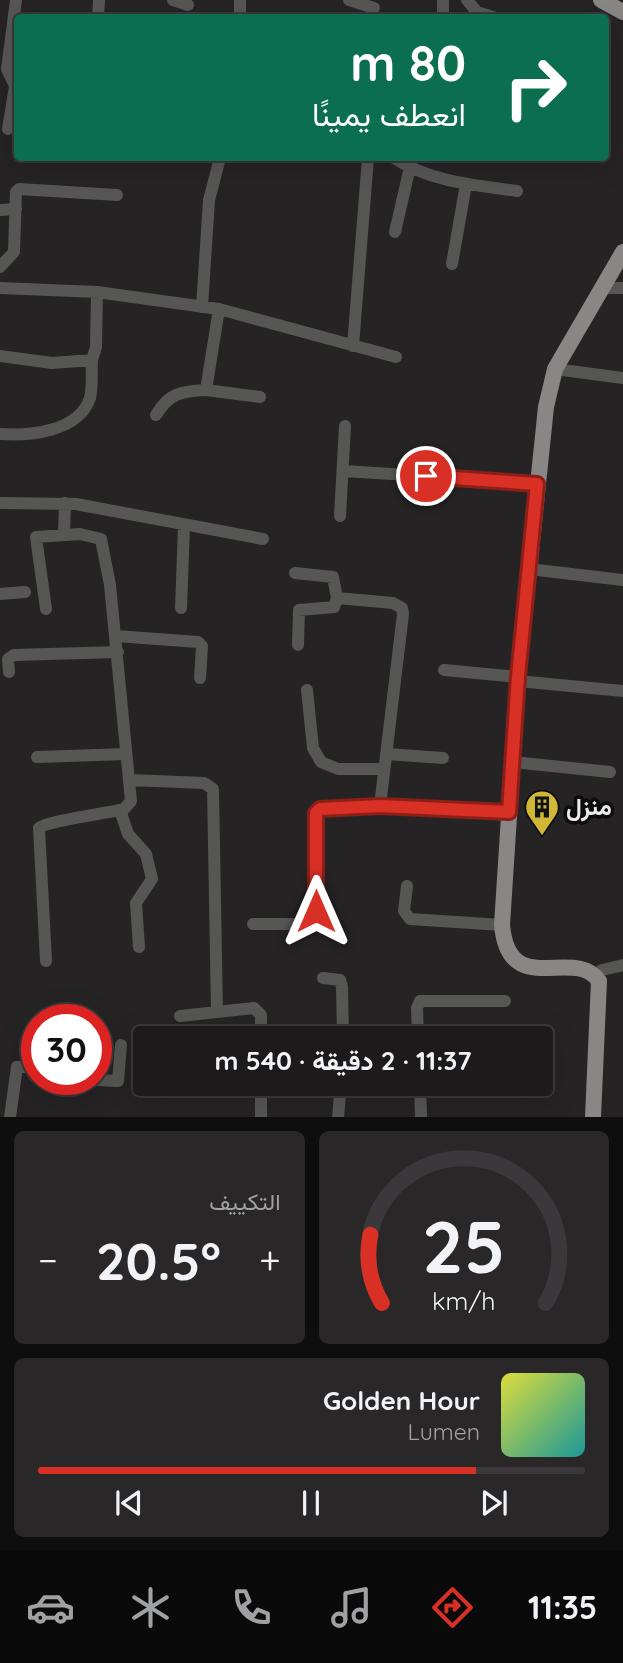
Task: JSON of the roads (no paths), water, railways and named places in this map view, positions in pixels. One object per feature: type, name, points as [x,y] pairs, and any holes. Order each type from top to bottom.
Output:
[{"type":"main road","points":[[601,0],[623,12]]},
{"type":"main road","points":[[593,1117],[601,988],[595,975],[586,970],[518,963],[508,955],[502,925],[518,679],[546,407],[555,369],[623,252]]},
{"type":"street","points":[[173,0],[188,5]]},
{"type":"street","points":[[349,0],[374,8]]},
{"type":"street","points":[[467,0],[477,12],[483,14]]},
{"type":"street","points":[[14,17],[8,69],[14,84]]},
{"type":"street","points":[[8,129],[14,92]]},
{"type":"street","points":[[202,307],[209,200],[219,161]]},
{"type":"street","points":[[353,345],[368,161]]},
{"type":"street","points":[[395,232],[410,162],[438,178],[517,191]]},
{"type":"street","points":[[452,264],[466,184]]},
{"type":"street","points":[[0,267],[14,251],[16,192],[23,188],[117,195]]},
{"type":"street","points":[[0,210],[16,209]]},
{"type":"street","points":[[0,288],[97,292],[219,309],[396,357]]},
{"type":"street","points":[[601,288],[623,288]]},
{"type":"street","points":[[0,434],[25,435],[58,429],[78,414],[90,399],[92,359],[96,347],[97,292]]},
{"type":"street","points":[[206,390],[219,309]]},
{"type":"street","points":[[0,356],[52,363],[92,359]]},
{"type":"street","points":[[555,369],[623,379]]},
{"type":"street","points":[[156,415],[164,402],[181,391],[206,390],[260,397]]},
{"type":"street","points":[[340,516],[345,426]]},
{"type":"street","points":[[343,471],[537,484]]},
{"type":"street","points":[[0,503],[65,503],[263,539]]},
{"type":"street","points":[[64,535],[65,503]]},
{"type":"street","points":[[181,608],[184,526]]},
{"type":"street","points":[[46,961],[39,828],[45,824],[79,820],[87,814],[121,810],[131,802],[116,636],[103,543],[95,536],[36,537],[47,609]]},
{"type":"street","points":[[529,569],[623,580]]},
{"type":"street","points":[[295,573],[333,577],[337,598],[334,607],[299,610],[298,645]]},
{"type":"street","points":[[0,594],[25,592]]},
{"type":"street","points":[[337,598],[393,603],[401,608],[403,614],[380,806]]},
{"type":"street","points":[[116,636],[198,642],[202,646],[200,678]]},
{"type":"street","points":[[9,671],[8,659],[14,655],[118,652]]},
{"type":"street","points":[[444,670],[623,691]]},
{"type":"street","points":[[307,690],[313,748],[321,762],[338,769],[384,769]]},
{"type":"street","points":[[37,757],[126,754]]},
{"type":"street","points":[[386,754],[443,758]]},
{"type":"street","points":[[513,762],[610,772]]},
{"type":"street","points":[[129,780],[204,783],[213,789],[217,1012]]},
{"type":"street","points":[[253,924],[306,924],[314,921],[318,811],[380,806],[509,812]]},
{"type":"street","points":[[121,810],[128,834],[146,854],[152,879],[136,903],[139,947]]},
{"type":"street","points":[[407,886],[404,911],[410,919],[502,925]]},
{"type":"street","points":[[595,975],[623,965]]},
{"type":"street","points":[[323,978],[340,980],[343,1026]]},
{"type":"street","points":[[418,1026],[419,1001],[505,1001]]},
{"type":"street","points":[[180,1016],[257,1010],[261,1015],[261,1026]]},
{"type":"street","points":[[112,1081],[117,1081],[121,1045]]},
{"type":"street","points":[[10,1117],[15,1071],[21,1065]]},
{"type":"street","points":[[261,1096],[261,1117]]},
{"type":"street","points":[[338,1117],[340,1096]]},
{"type":"street","points":[[420,1096],[421,1117]]},
{"type":"place","name":"منزل","points":[[542,837]]}]
